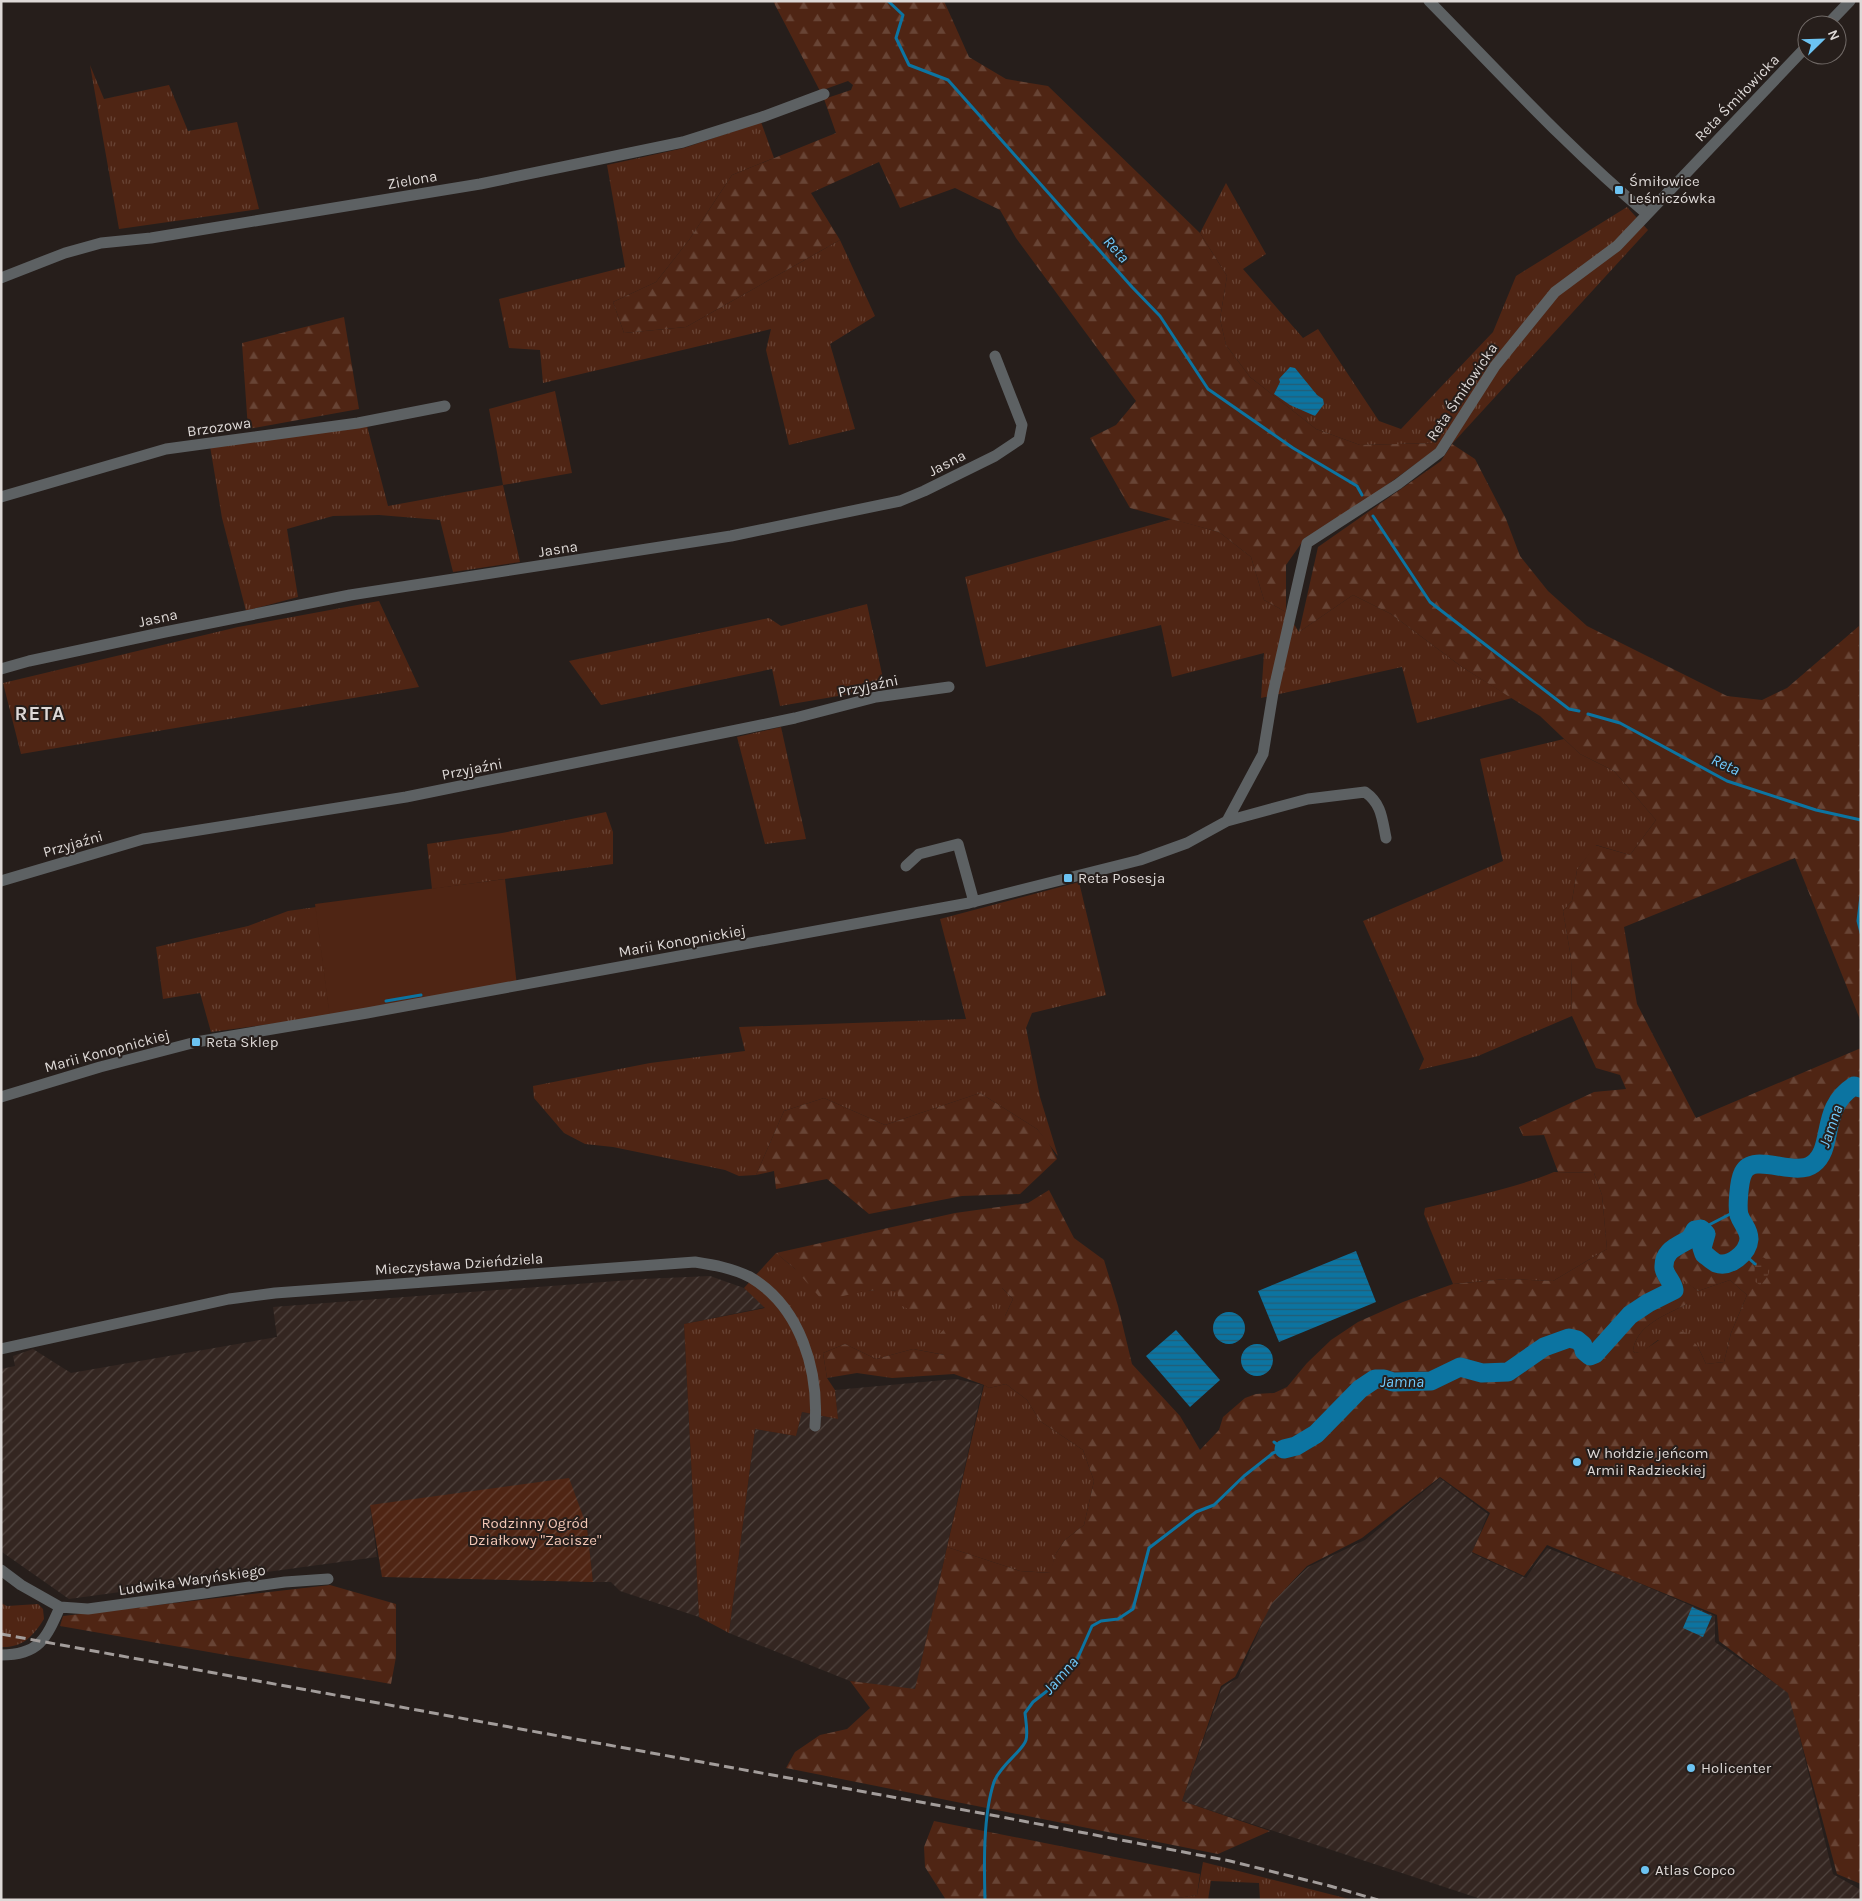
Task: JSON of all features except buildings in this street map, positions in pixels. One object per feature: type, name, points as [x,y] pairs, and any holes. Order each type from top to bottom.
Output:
[{"type":"street","points":[[1429,1],[1569,142],[1647,214]]},
{"type":"street","points":[[1837,15],[1850,1]]},
{"type":"street","name":"Reta Śmiłowicka","points":[[1226,821],[1263,754],[1273,693],[1307,543],[1398,484],[1440,452],[1495,366],[1555,292],[1617,246],[1797,56]]},
{"type":"street","name":"Zielona","points":[[1,278],[65,253],[101,243],[151,238],[480,184],[683,142],[762,117],[824,94]]},
{"type":"street","name":"Jasna","points":[[1,669],[165,632],[350,595],[722,538],[900,501],[995,456],[1019,440],[1022,425],[996,356]]},
{"type":"street","name":"Brzozowa","points":[[1,497],[166,449],[358,423],[445,406]]},
{"type":"street","name":"Przyjaźni","points":[[1,881],[143,840],[406,797],[795,718],[876,697],[949,687]]},
{"type":"street","name":"Marii Konopnickiej","points":[[1,1097],[100,1067],[196,1042],[451,998],[974,902],[1140,860],[1187,843],[1226,821],[1308,799],[1365,792],[1374,798],[1379,806],[1386,838]]},
{"type":"street","points":[[906,866],[919,854],[958,844],[974,902]]},
{"type":"street","name":"Mieczysława Dzieńdziela","points":[[1,1349],[229,1299],[274,1293],[695,1262],[727,1267],[750,1278],[774,1296],[792,1319],[804,1342],[811,1367],[816,1408],[815,1426]]},
{"type":"street","name":"Ludwika Waryńskiego","points":[[1,1570],[21,1585],[60,1608],[88,1609],[284,1582],[328,1579]]},
{"type":"street","points":[[1,1655],[17,1655],[34,1648],[51,1627],[60,1608]]},
{"type":"shaded area","points":[[710,1276],[744,1288],[766,1307],[684,1324],[699,1617],[620,1591],[611,1582],[593,1582],[587,1527],[370,1505],[377,1557],[69,1599],[2,1552],[1,1369],[15,1366],[13,1356],[33,1349],[71,1373],[277,1337],[273,1307],[643,1279]]},
{"type":"shaded area","points":[[956,1379],[983,1385],[915,1690],[850,1681],[729,1633],[755,1429],[796,1436],[802,1412],[838,1419],[835,1390]]},
{"type":"shaded area","points":[[1440,1478],[1488,1514],[1472,1553],[1526,1578],[1547,1548],[1620,1575],[1715,1616],[1715,1642],[1789,1693],[1833,1874],[1861,1890],[1861,1900],[1484,1900],[1182,1801],[1222,1687],[1238,1678],[1271,1603],[1308,1567],[1365,1540]]},
{"type":"green space","points":[[773,1],[944,1],[969,57],[1006,79],[1048,86],[1200,233],[1227,276],[1220,319],[1226,345],[1250,377],[1316,429],[1360,445],[1435,443],[1439,447],[1358,506],[1305,538],[1286,565],[1286,612],[1264,600],[1251,557],[1219,532],[1130,508],[1090,438],[1116,425],[1136,401],[1016,238],[1000,210],[955,188],[900,208],[879,162],[811,193],[840,240],[686,327],[624,333],[613,302],[656,282],[689,240],[732,175],[836,133],[824,99],[851,90],[853,85],[848,81],[820,91]]},
{"type":"green space","points":[[90,65],[104,99],[169,85],[188,131],[237,122],[259,209],[119,229]]},
{"type":"green space","points":[[761,122],[774,158],[732,175],[689,240],[656,282],[613,302],[624,333],[686,327],[840,240],[875,316],[830,344],[855,429],[789,445],[766,350],[771,329],[543,383],[540,350],[509,348],[499,299],[625,267],[607,165],[684,148]]},
{"type":"green space","points":[[1226,183],[1266,254],[1243,269],[1303,338],[1318,329],[1379,421],[1401,429],[1493,332],[1516,276],[1627,207],[1648,230],[1452,444],[1439,447],[1434,443],[1360,445],[1316,429],[1250,377],[1226,345],[1220,319],[1227,276],[1200,233]]},
{"type":"green space","points":[[344,317],[359,409],[248,429],[242,343]]},
{"type":"green space","points":[[555,391],[572,473],[503,485],[489,409]]},
{"type":"green space","points":[[367,426],[388,506],[503,485],[520,562],[453,572],[440,520],[379,515],[333,516],[287,529],[298,597],[246,611],[222,518],[210,446]]},
{"type":"green space","points":[[1452,444],[1475,459],[1506,519],[1520,556],[1548,591],[1587,626],[1727,696],[1762,700],[1787,688],[1859,626],[1861,1022],[1795,858],[1624,927],[1637,1004],[1696,1118],[1861,1048],[1861,1884],[1837,1874],[1788,1693],[1719,1641],[1717,1615],[1547,1545],[1524,1576],[1472,1552],[1490,1513],[1440,1477],[1362,1538],[1307,1566],[1272,1603],[1235,1677],[1221,1686],[1182,1801],[1270,1831],[1218,1854],[786,1768],[795,1752],[820,1735],[847,1729],[870,1708],[850,1681],[915,1689],[947,1547],[1020,1571],[1050,1573],[1055,1555],[1065,1540],[1084,1525],[1094,1481],[1083,1450],[1040,1421],[1027,1400],[1006,1384],[989,1388],[954,1374],[892,1378],[857,1373],[827,1378],[823,1353],[845,1344],[876,1359],[913,1349],[944,1355],[935,1339],[946,1327],[990,1313],[1005,1316],[1013,1299],[1002,1288],[987,1303],[942,1316],[915,1312],[900,1305],[897,1291],[869,1291],[823,1301],[795,1269],[776,1253],[955,1213],[1028,1203],[1049,1190],[1074,1238],[1104,1260],[1118,1306],[1132,1364],[1180,1416],[1200,1450],[1219,1430],[1223,1417],[1245,1398],[1256,1394],[1274,1393],[1287,1387],[1307,1363],[1331,1340],[1358,1322],[1403,1302],[1453,1284],[1506,1279],[1553,1281],[1607,1249],[1602,1195],[1594,1173],[1558,1172],[1544,1135],[1523,1136],[1519,1127],[1594,1092],[1626,1089],[1620,1075],[1596,1068],[1572,1016],[1571,958],[1563,911],[1572,901],[1577,870],[1595,845],[1630,855],[1656,820],[1614,771],[1580,754],[1540,716],[1462,667],[1391,614],[1353,595],[1299,632],[1318,547],[1441,461]],"holes":[[[1680,1278],[1698,1291],[1730,1280],[1747,1295],[1731,1333],[1724,1362],[1706,1364],[1698,1347],[1687,1333],[1674,1330],[1644,1350],[1635,1353],[1633,1351],[1635,1342],[1646,1328],[1661,1317],[1687,1304],[1688,1298],[1680,1288]]]},
{"type":"green space","points":[[1172,519],[1219,532],[1251,557],[1264,600],[1286,612],[1299,632],[1353,595],[1391,614],[1462,667],[1512,698],[1417,723],[1402,667],[1261,698],[1264,653],[1172,677],[1161,625],[986,667],[965,577]]},
{"type":"green space","points":[[379,601],[419,687],[21,754],[3,683],[238,627]]},
{"type":"green space","points":[[867,604],[885,688],[780,706],[772,669],[601,705],[569,661],[769,618],[781,626]]},
{"type":"green space","points":[[781,727],[806,839],[765,844],[737,737]]},
{"type":"green space","points":[[1564,739],[1580,754],[1614,771],[1656,820],[1630,855],[1596,845],[1577,870],[1572,901],[1563,911],[1571,958],[1572,1016],[1478,1056],[1419,1070],[1424,1059],[1363,921],[1503,861],[1480,759]]},
{"type":"green space","points":[[606,812],[613,832],[613,864],[432,889],[427,844],[502,833]]},
{"type":"green space","points":[[505,879],[517,986],[330,1019],[315,904]]},
{"type":"green space","points":[[1079,882],[1106,995],[1032,1013],[1026,1028],[1040,1097],[1058,1156],[1037,1129],[980,1093],[885,1125],[824,1098],[784,1111],[756,1175],[739,1176],[725,1170],[613,1147],[585,1144],[564,1133],[534,1098],[533,1086],[650,1063],[745,1051],[739,1027],[966,1019],[940,919]]},
{"type":"green space","points":[[316,907],[330,1016],[211,1032],[200,993],[163,999],[156,947],[248,926],[288,911]]},
{"type":"green space","points":[[980,1093],[1037,1129],[1048,1142],[1057,1159],[1020,1194],[962,1196],[869,1214],[827,1179],[776,1189],[774,1171],[756,1175],[784,1111],[824,1098],[885,1125]]},
{"type":"green space","points":[[1554,1172],[1594,1173],[1602,1195],[1607,1249],[1553,1281],[1506,1279],[1453,1284],[1424,1214],[1425,1208],[1507,1188]]},
{"type":"green space","points":[[776,1253],[795,1269],[867,1291],[884,1289],[897,1291],[1002,1288],[1013,1299],[1005,1316],[945,1355],[913,1349],[876,1359],[845,1344],[823,1353],[827,1378],[835,1390],[838,1419],[802,1412],[796,1436],[755,1429],[729,1633],[699,1617],[684,1324],[765,1308],[744,1288]]},
{"type":"green space","points":[[1763,1257],[1770,1262],[1770,1269],[1767,1278],[1760,1285],[1754,1281],[1755,1264]]},
{"type":"green space","points":[[1680,1277],[1698,1291],[1730,1280],[1747,1295],[1731,1333],[1724,1362],[1706,1364],[1698,1347],[1658,1340],[1642,1352],[1635,1353],[1633,1351],[1635,1342],[1646,1328],[1661,1317],[1687,1304],[1680,1288]]},
{"type":"green space","points":[[1006,1384],[1027,1400],[1040,1421],[1083,1450],[1094,1481],[1084,1525],[1065,1540],[1055,1555],[1051,1573],[1020,1571],[947,1547],[984,1385],[989,1388]]},
{"type":"green space","name":"Rodzinny Ogród Działkowy \"Zacisze\"","points":[[569,1478],[587,1527],[593,1582],[382,1577],[370,1505]]},
{"type":"green space","points":[[330,1585],[396,1604],[396,1657],[391,1684],[60,1626],[63,1616]]},
{"type":"green space","points":[[1,1603],[7,1606],[38,1604],[43,1609],[44,1619],[27,1640],[9,1647],[1,1647]]},
{"type":"green space","points":[[934,1821],[1200,1874],[1197,1895],[1165,1900],[946,1900],[925,1867],[924,1847]]},
{"type":"green space","points":[[1203,1862],[1353,1900],[1260,1900],[1259,1883],[1211,1881],[1208,1900],[1165,1900],[1197,1895]]},
{"type":"water","points":[[1290,367],[1295,368],[1317,395],[1323,399],[1324,404],[1315,416],[1290,405],[1274,394],[1280,382],[1279,379]]},
{"type":"water","points":[[1356,1251],[1376,1302],[1279,1342],[1258,1291]]},
{"type":"water","points":[[1229,1312],[1241,1316],[1245,1328],[1241,1340],[1229,1344],[1217,1340],[1213,1328],[1217,1316]]},
{"type":"water","points":[[1176,1330],[1220,1380],[1190,1407],[1146,1356]]},
{"type":"water","points":[[1257,1344],[1269,1348],[1273,1360],[1269,1372],[1257,1376],[1245,1372],[1241,1360],[1245,1348]]},
{"type":"water","points":[[1692,1607],[1712,1616],[1703,1637],[1683,1628]]},
{"type":"waterway","name":"Reta","points":[[888,1],[903,15],[896,38],[909,65],[948,80],[1160,316],[1208,389],[1293,448],[1357,486],[1362,495]]},
{"type":"waterway","name":"Reta","points":[[1373,516],[1430,602],[1569,709],[1579,711]]},
{"type":"waterway","name":"Reta","points":[[1588,714],[1620,723],[1727,781],[1816,810],[1861,820]]},
{"type":"waterway","name":"Reta","points":[[1861,896],[1858,921],[1861,933]]},
{"type":"waterway","points":[[386,1001],[421,995]]},
{"type":"waterway","name":"Jamna","points":[[1284,1449],[1296,1446],[1316,1434],[1360,1389],[1375,1379],[1393,1382],[1431,1381],[1460,1367],[1482,1373],[1508,1372],[1544,1347],[1569,1338],[1577,1340],[1583,1345],[1584,1351],[1590,1356],[1595,1354],[1630,1315],[1648,1303],[1674,1290],[1665,1271],[1664,1262],[1671,1250],[1689,1239],[1695,1230],[1701,1229],[1706,1234],[1702,1248],[1704,1254],[1716,1263],[1727,1263],[1742,1254],[1749,1239],[1748,1232],[1738,1211],[1739,1188],[1743,1173],[1748,1167],[1756,1164],[1796,1168],[1805,1168],[1813,1164],[1820,1157],[1824,1148],[1831,1116],[1836,1105],[1843,1095],[1854,1086],[1861,1088]]},
{"type":"waterway","points":[[1701,1229],[1738,1210]]},
{"type":"waterway","points":[[1743,1253],[1755,1264]]},
{"type":"waterway","points":[[1274,1442],[1283,1449]]},
{"type":"waterway","name":"Jamna","points":[[985,1900],[985,1840],[990,1795],[997,1776],[1021,1749],[1026,1740],[1025,1713],[1033,1702],[1076,1662],[1092,1626],[1101,1621],[1118,1619],[1133,1609],[1149,1548],[1196,1512],[1214,1505],[1244,1476],[1273,1453],[1284,1449]]},
{"type":"railway","points":[[1,1634],[1002,1817],[1230,1861],[1378,1900]]},
{"type":"place","name":"Śmiłowice Leśniczówka","points":[[1619,190]]},
{"type":"place","name":"Reta Posesja","points":[[1068,878]]},
{"type":"place","name":"Reta Sklep","points":[[196,1042]]},
{"type":"place","name":"W hołdzie jeńcom Armii Radzieckiej","points":[[1577,1462]]},
{"type":"place","name":"Holicenter","points":[[1691,1768]]},
{"type":"place","name":"Atlas Copco","points":[[1645,1870]]},
{"type":"district","name":"RETA","points":[[40,713]]}]
